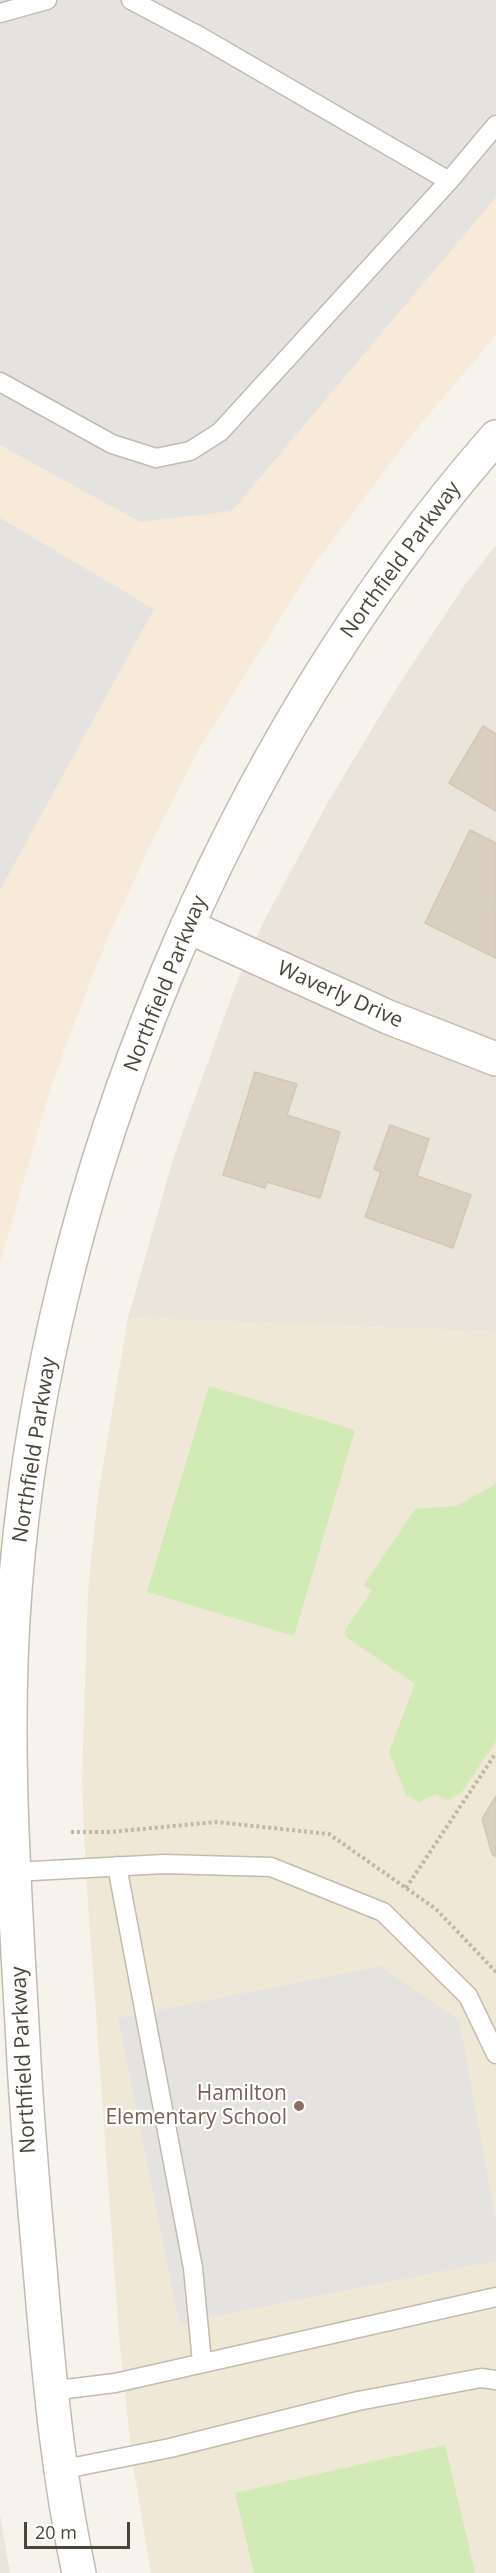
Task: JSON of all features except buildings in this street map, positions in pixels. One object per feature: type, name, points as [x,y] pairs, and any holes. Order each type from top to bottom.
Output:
[{"type":"street","name":"Northfield Parkway","points":[[79,2573],[60,2470],[50,2391],[27,2128],[14,1872],[10,1730],[15,1592],[38,1406],[60,1304],[98,1172],[152,1012],[187,926],[236,825],[285,736],[362,609],[461,476],[496,437]]},
{"type":"street","name":"Waverly Drive","points":[[187,926],[388,1017],[496,1059]]},
{"type":"lane","points":[[0,13],[47,0]]},
{"type":"lane","points":[[131,0],[201,37],[449,181]]},
{"type":"lane","points":[[0,382],[112,444],[156,458],[190,451],[220,432],[449,181],[496,125]]},
{"type":"lane","points":[[14,1872],[164,1864],[271,1867],[383,1912],[468,1996],[496,2054]]},
{"type":"lane","points":[[117,1866],[193,2268],[202,2362]]},
{"type":"lane","points":[[50,2391],[114,2383],[496,2297]]},
{"type":"lane","points":[[60,2470],[170,2448],[358,2401],[481,2378],[496,2380]]},
{"type":"path","points":[[406,1888],[496,1753]]},
{"type":"shaded area","points":[[0,0],[496,0],[496,335],[406,442],[312,567],[199,749],[152,841],[109,935],[78,1013],[51,1087],[0,1263]]},
{"type":"shaded area","points":[[0,0],[496,0],[496,197],[232,511],[140,522],[0,445]]},
{"type":"shaded area","points":[[0,518],[154,609],[0,890]]},
{"type":"shaded area","points":[[496,545],[496,1332],[128,1318],[173,1159],[235,987],[263,923],[328,802],[398,686],[464,586]]},
{"type":"shaded area","name":"Hamilton Elementary School","points":[[128,1318],[496,1332],[496,2573],[151,2573],[132,2458],[119,2336],[86,1876],[82,1781],[88,1591],[98,1496]]},
{"type":"shaded area","points":[[380,1966],[459,2020],[496,2221],[496,2261],[179,2323],[118,2018]]},
{"type":"shaded area","points":[[0,2514],[10,2573],[0,2573]]},
{"type":"green space","points":[[209,1386],[355,1430],[294,1636],[147,1592]]},
{"type":"green space","points":[[496,1484],[496,1741],[462,1792],[448,1801],[436,1794],[419,1802],[406,1795],[389,1752],[415,1684],[346,1637],[345,1630],[372,1591],[364,1585],[415,1509],[456,1506]]},
{"type":"green space","points":[[445,2445],[475,2573],[254,2573],[235,2493]]},
{"type":"place","name":"Hamilton Elementary School","points":[[299,2106]]}]
